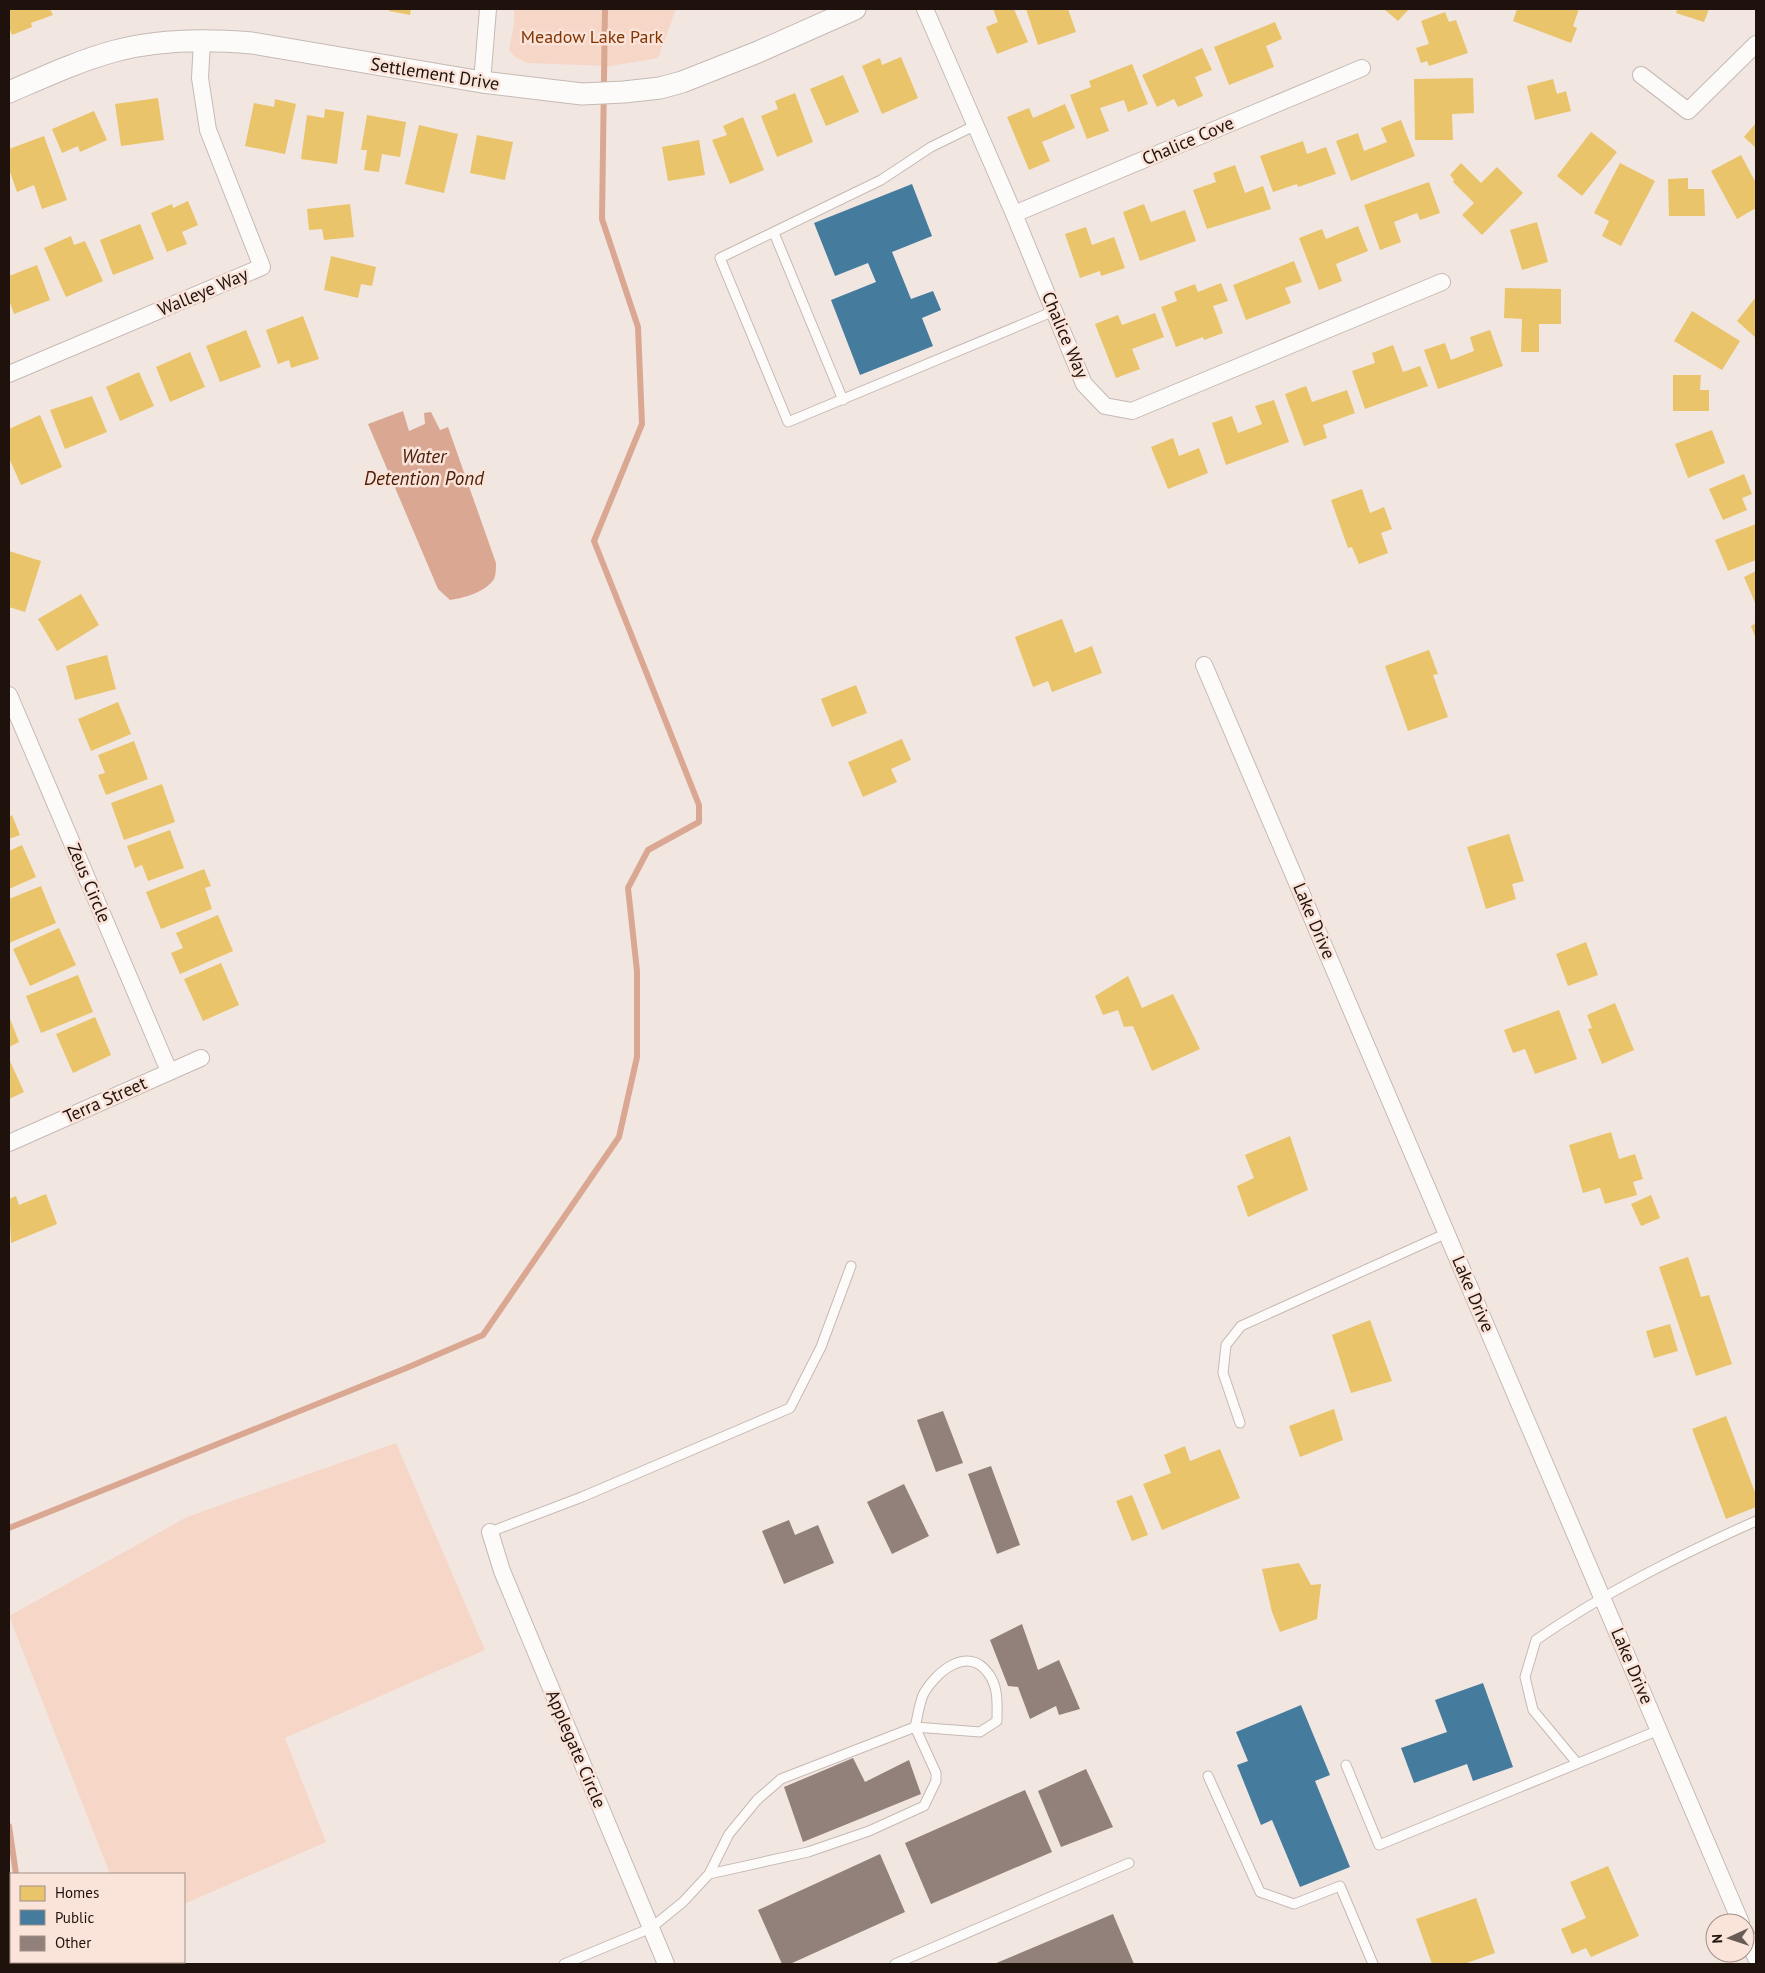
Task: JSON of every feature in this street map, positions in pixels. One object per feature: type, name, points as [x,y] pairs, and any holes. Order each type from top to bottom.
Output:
[{"type":"street","points":[[482,82],[488,9]]},
{"type":"street","name":"Settlement Drive","points":[[9,92],[72,65],[116,51],[151,43],[202,41],[252,43],[482,82],[572,93],[660,88],[682,82],[758,52],[855,9]]},
{"type":"street","name":"Chalice Way","points":[[925,9],[1014,214],[1084,384],[1105,406],[1132,411],[1442,282]]},
{"type":"street","name":"Walleye Way","points":[[9,374],[262,267],[208,130],[200,78],[202,41]]},
{"type":"street","points":[[1641,74],[1688,111],[1756,44]]},
{"type":"street","name":"Chalice Cove","points":[[1014,214],[1362,68]]},
{"type":"street","name":"Lake Drive","points":[[1204,665],[1737,1913]]},
{"type":"street","name":"Zeus Circle","points":[[9,695],[169,1071]]},
{"type":"street","name":"Terra Street","points":[[9,1143],[201,1058]]},
{"type":"street","name":"Applegate Circle","points":[[490,1532],[509,1589],[651,1928],[663,1963]]},
{"type":"lane","points":[[976,125],[931,147],[881,180],[720,258],[788,422],[1054,310]]},
{"type":"lane","points":[[774,233],[843,400]]},
{"type":"lane","points":[[1240,1423],[1223,1373],[1226,1345],[1242,1326],[1447,1233]]},
{"type":"lane","points":[[490,1532],[582,1498],[790,1408],[821,1346],[851,1266]]},
{"type":"lane","points":[[1578,1763],[1533,1710],[1525,1677],[1536,1640],[1603,1597],[1697,1548],[1756,1521]]},
{"type":"lane","points":[[564,1964],[651,1928],[684,1902],[709,1874],[729,1834],[757,1800],[781,1779],[915,1727],[980,1732],[997,1721],[998,1696],[988,1672],[974,1662],[960,1661],[945,1667],[924,1694],[915,1727],[936,1773],[936,1781],[924,1806],[869,1831],[808,1852],[709,1874]]},
{"type":"lane","points":[[1346,1765],[1379,1845],[1659,1730]]},
{"type":"lane","points":[[1208,1776],[1260,1892],[1294,1904],[1340,1886],[1373,1964]]},
{"type":"lane","points":[[894,1964],[1129,1864]]},
{"type":"green space","name":"Meadow Lake Park","points":[[514,9],[676,9],[658,58],[610,66],[527,63],[515,57],[509,50],[514,24]]},
{"type":"green space","points":[[396,1443],[485,1650],[285,1738],[326,1842],[185,1904],[185,1873],[110,1873],[9,1616],[187,1517]]},
{"type":"water","name":"Water Detention Pond","points":[[403,411],[409,431],[425,424],[424,413],[431,412],[440,430],[448,427],[496,563],[494,579],[486,587],[474,594],[450,600],[438,589],[368,424]]},
{"type":"building: Homes","points":[[9,9],[50,9],[53,15],[31,23],[32,27],[12,35],[9,27]]},
{"type":"building: Homes","points":[[389,9],[411,9],[410,15],[389,11]]},
{"type":"building: Homes","points":[[993,9],[1014,9],[1028,42],[997,54],[986,27],[998,22]]},
{"type":"building: Homes","points":[[1026,9],[1068,9],[1076,32],[1038,45]]},
{"type":"building: Homes","points":[[1384,9],[1409,9],[1398,21]]},
{"type":"building: Homes","points":[[1517,9],[1579,9],[1573,26],[1577,28],[1571,43],[1513,21]]},
{"type":"building: Homes","points":[[1677,9],[1709,9],[1704,22],[1676,13]]},
{"type":"building: Homes","points":[[1445,12],[1449,22],[1456,20],[1468,53],[1429,66],[1427,61],[1421,63],[1416,48],[1429,44],[1421,21]]},
{"type":"building: Homes","points":[[1275,22],[1282,39],[1266,46],[1274,67],[1229,85],[1214,47]]},
{"type":"building: Homes","points":[[1202,48],[1212,70],[1195,77],[1203,96],[1178,107],[1174,99],[1157,107],[1142,75]]},
{"type":"building: Homes","points":[[901,57],[918,98],[882,114],[862,66],[880,58],[882,65]]},
{"type":"building: Homes","points":[[1132,64],[1148,104],[1128,112],[1124,100],[1100,108],[1109,131],[1087,139],[1070,95],[1091,87],[1089,81]]},
{"type":"building: Homes","points":[[843,75],[859,112],[826,126],[810,89]]},
{"type":"building: Homes","points":[[1473,78],[1474,113],[1452,114],[1453,140],[1415,140],[1414,79]]},
{"type":"building: Homes","points":[[1553,79],[1557,94],[1566,91],[1571,111],[1535,120],[1527,86]]},
{"type":"building: Homes","points":[[795,93],[813,142],[777,157],[761,116],[778,109],[775,101]]},
{"type":"building: Homes","points":[[158,98],[164,140],[121,146],[115,104]]},
{"type":"building: Homes","points":[[275,99],[296,104],[285,154],[245,146],[254,103],[274,107]]},
{"type":"building: Homes","points":[[1065,104],[1075,128],[1042,142],[1050,161],[1029,170],[1007,117],[1029,108],[1033,118]]},
{"type":"building: Homes","points":[[325,109],[344,112],[337,164],[301,159],[307,115],[324,118]]},
{"type":"building: Homes","points":[[94,111],[107,140],[80,152],[78,146],[62,153],[52,129]]},
{"type":"building: Homes","points":[[367,115],[406,122],[400,157],[382,154],[379,172],[364,170],[367,150],[361,150]]},
{"type":"building: Homes","points":[[743,117],[764,170],[730,184],[712,140],[727,135],[723,126]]},
{"type":"building: Homes","points":[[1401,120],[1415,156],[1351,181],[1336,141],[1358,133],[1364,151],[1387,142],[1381,128]]},
{"type":"building: Homes","points":[[1756,123],[1756,148],[1744,137]]},
{"type":"building: Homes","points":[[419,125],[458,134],[444,193],[405,184]]},
{"type":"building: Homes","points":[[1591,132],[1617,152],[1582,196],[1557,176]]},
{"type":"building: Homes","points":[[477,135],[513,142],[505,180],[470,173]]},
{"type":"building: Homes","points":[[44,136],[67,200],[42,209],[34,185],[17,192],[9,169],[9,149]]},
{"type":"building: Homes","points":[[699,140],[705,175],[668,181],[662,147]]},
{"type":"building: Homes","points":[[1303,141],[1307,154],[1326,147],[1336,174],[1298,187],[1297,184],[1273,192],[1260,156]]},
{"type":"building: Homes","points":[[1741,155],[1756,183],[1756,208],[1737,219],[1711,171]]},
{"type":"building: Homes","points":[[1461,163],[1481,183],[1497,167],[1523,193],[1482,235],[1462,215],[1474,203],[1453,182],[1454,180],[1450,175]]},
{"type":"building: Homes","points":[[1620,163],[1655,181],[1621,246],[1602,236],[1609,221],[1594,213]]},
{"type":"building: Homes","points":[[1235,165],[1245,193],[1263,186],[1271,209],[1207,229],[1193,190],[1216,182],[1213,173]]},
{"type":"building: Homes","points":[[1688,178],[1688,189],[1704,189],[1705,216],[1669,216],[1668,179]]},
{"type":"building: Homes","points":[[1429,182],[1440,213],[1420,220],[1417,213],[1394,222],[1401,242],[1380,250],[1364,205]]},
{"type":"building: Homes","points":[[188,201],[198,225],[182,232],[187,244],[167,252],[151,213],[172,204],[173,208]]},
{"type":"building: Homes","points":[[350,204],[354,237],[324,240],[322,229],[309,230],[307,209]]},
{"type":"building: Homes","points":[[1144,204],[1151,222],[1185,210],[1196,241],[1140,261],[1123,212]]},
{"type":"building: Homes","points":[[1537,222],[1548,262],[1522,270],[1510,230]]},
{"type":"building: Homes","points":[[140,224],[154,259],[113,275],[100,240]]},
{"type":"building: Homes","points":[[1358,226],[1368,251],[1336,264],[1342,281],[1319,290],[1299,238],[1322,229],[1326,239]]},
{"type":"building: Homes","points":[[1086,227],[1092,245],[1114,237],[1125,268],[1101,276],[1100,271],[1080,278],[1065,234]]},
{"type":"building: Homes","points":[[71,236],[74,245],[85,241],[103,281],[66,297],[44,248]]},
{"type":"building: Homes","points":[[331,256],[376,267],[372,286],[361,284],[358,298],[324,290]]},
{"type":"building: Homes","points":[[1294,261],[1302,282],[1285,288],[1291,303],[1246,320],[1233,285]]},
{"type":"building: Homes","points":[[37,265],[50,300],[14,314],[9,300],[9,276]]},
{"type":"building: Homes","points":[[1221,283],[1228,301],[1213,306],[1223,333],[1204,340],[1203,337],[1176,347],[1161,307],[1177,301],[1174,292],[1195,284],[1198,292]]},
{"type":"building: Homes","points":[[1505,288],[1561,289],[1561,324],[1539,324],[1539,352],[1521,352],[1522,319],[1504,318]]},
{"type":"building: Homes","points":[[1756,297],[1756,338],[1737,321]]},
{"type":"building: Homes","points":[[1692,311],[1740,341],[1722,370],[1674,341]]},
{"type":"building: Homes","points":[[1155,313],[1164,337],[1132,349],[1140,369],[1116,378],[1095,324],[1118,315],[1122,325]]},
{"type":"building: Homes","points":[[303,316],[319,359],[291,368],[289,360],[278,364],[266,330]]},
{"type":"building: Homes","points":[[246,330],[261,367],[220,382],[206,346]]},
{"type":"building: Homes","points":[[1490,330],[1503,366],[1438,389],[1424,350],[1445,343],[1451,360],[1474,351],[1470,337]]},
{"type":"building: Homes","points":[[1393,345],[1403,372],[1420,366],[1428,386],[1365,409],[1352,371],[1375,363],[1372,353]]},
{"type":"building: Homes","points":[[190,352],[205,387],[170,402],[156,367]]},
{"type":"building: Homes","points":[[139,372],[154,406],[120,421],[106,387]]},
{"type":"building: Homes","points":[[1673,375],[1701,375],[1700,390],[1709,390],[1709,411],[1673,411]]},
{"type":"building: Homes","points":[[1306,386],[1312,402],[1347,390],[1355,413],[1323,425],[1327,438],[1304,446],[1285,394]]},
{"type":"building: Homes","points":[[92,396],[107,432],[65,449],[50,410]]},
{"type":"building: Homes","points":[[1274,400],[1289,442],[1226,465],[1212,423],[1232,416],[1238,433],[1262,424],[1255,406]]},
{"type":"building: Homes","points":[[40,415],[62,467],[21,485],[9,458],[9,429]]},
{"type":"building: Homes","points":[[1712,430],[1725,463],[1688,478],[1675,444]]},
{"type":"building: Homes","points":[[1173,438],[1179,456],[1199,448],[1208,473],[1168,489],[1151,447]]},
{"type":"building: Homes","points":[[1744,474],[1752,494],[1742,498],[1747,510],[1723,520],[1709,489]]},
{"type":"building: Homes","points":[[1362,489],[1370,513],[1384,507],[1392,529],[1381,533],[1388,553],[1359,564],[1352,547],[1348,548],[1331,500]]},
{"type":"building: Homes","points":[[1756,524],[1756,560],[1728,571],[1715,540]]},
{"type":"building: Homes","points":[[9,551],[41,561],[25,612],[9,607]]},
{"type":"building: Homes","points":[[1756,571],[1756,605],[1744,577]]},
{"type":"building: Homes","points":[[81,594],[99,625],[57,651],[38,619]]},
{"type":"building: Homes","points":[[1062,619],[1075,653],[1092,646],[1102,673],[1052,692],[1048,681],[1033,687],[1015,637]]},
{"type":"building: Homes","points":[[1756,623],[1756,639],[1751,626]]},
{"type":"building: Homes","points":[[1429,650],[1438,674],[1433,675],[1448,717],[1408,731],[1385,666]]},
{"type":"building: Homes","points":[[107,655],[116,689],[75,700],[66,666]]},
{"type":"building: Homes","points":[[856,685],[867,713],[832,727],[821,699]]},
{"type":"building: Homes","points":[[118,702],[131,734],[91,751],[78,719]]},
{"type":"building: Homes","points":[[902,739],[911,760],[891,769],[897,782],[863,797],[848,762]]},
{"type":"building: Homes","points":[[134,741],[148,779],[106,795],[98,775],[105,773],[98,755]]},
{"type":"building: Homes","points":[[162,784],[175,822],[124,840],[111,803]]},
{"type":"building: Homes","points":[[12,815],[20,835],[9,839],[9,817]]},
{"type":"building: Homes","points":[[170,830],[184,868],[148,881],[142,865],[135,868],[127,846]]},
{"type":"building: Homes","points":[[1509,834],[1524,881],[1512,884],[1516,899],[1486,909],[1467,847]]},
{"type":"building: Homes","points":[[22,845],[36,877],[9,889],[9,851]]},
{"type":"building: Homes","points":[[204,869],[211,886],[205,888],[212,909],[161,929],[146,892]]},
{"type":"building: Homes","points":[[41,886],[56,923],[9,943],[9,899]]},
{"type":"building: Homes","points":[[218,915],[233,951],[180,974],[171,953],[183,948],[176,933]]},
{"type":"building: Homes","points":[[59,928],[76,965],[30,986],[13,949]]},
{"type":"building: Homes","points":[[1586,942],[1598,975],[1568,986],[1556,954]]},
{"type":"building: Homes","points":[[221,963],[239,1005],[203,1021],[184,979]]},
{"type":"building: Homes","points":[[78,975],[93,1012],[41,1033],[26,996]]},
{"type":"building: Homes","points":[[1128,976],[1142,1008],[1173,994],[1200,1049],[1152,1071],[1133,1026],[1124,1027],[1118,1010],[1103,1015],[1095,996]]},
{"type":"building: Homes","points":[[1615,1003],[1634,1050],[1602,1064],[1588,1029],[1592,1028],[1587,1015]]},
{"type":"building: Homes","points":[[1559,1010],[1577,1059],[1535,1074],[1525,1049],[1513,1053],[1504,1030]]},
{"type":"building: Homes","points":[[9,1016],[19,1042],[9,1047]]},
{"type":"building: Homes","points":[[95,1017],[111,1055],[73,1073],[56,1034]]},
{"type":"building: Homes","points":[[9,1059],[24,1092],[9,1099]]},
{"type":"building: Homes","points":[[1611,1132],[1619,1159],[1635,1154],[1643,1179],[1633,1182],[1637,1195],[1605,1204],[1600,1188],[1583,1193],[1569,1145]]},
{"type":"building: Homes","points":[[1290,1136],[1308,1190],[1248,1217],[1237,1186],[1254,1178],[1245,1155]]},
{"type":"building: Homes","points":[[46,1194],[57,1224],[11,1243],[9,1199],[16,1196],[19,1205]]},
{"type":"building: Homes","points":[[1651,1195],[1660,1218],[1641,1226],[1631,1204]]},
{"type":"building: Homes","points":[[1688,1257],[1701,1297],[1709,1295],[1732,1364],[1696,1376],[1659,1267]]},
{"type":"building: Homes","points":[[1370,1320],[1392,1381],[1351,1393],[1332,1335]]},
{"type":"building: Homes","points":[[1670,1324],[1678,1351],[1654,1358],[1646,1331]]},
{"type":"building: Homes","points":[[1334,1409],[1343,1440],[1300,1457],[1289,1426]]},
{"type":"building: Homes","points":[[1726,1416],[1756,1495],[1756,1507],[1726,1519],[1692,1429]]},
{"type":"building: Homes","points":[[1185,1446],[1190,1461],[1220,1449],[1240,1498],[1162,1530],[1143,1484],[1171,1473],[1164,1455]]},
{"type":"building: Homes","points":[[1132,1495],[1148,1535],[1132,1541],[1116,1501]]},
{"type":"building: Homes","points":[[1299,1563],[1311,1585],[1321,1584],[1317,1619],[1280,1632],[1272,1612],[1262,1569]]},
{"type":"building: Homes","points":[[1608,1866],[1639,1936],[1591,1957],[1586,1948],[1572,1954],[1561,1929],[1586,1918],[1570,1882]]},
{"type":"building: Homes","points":[[1476,1898],[1495,1953],[1464,1964],[1432,1964],[1416,1919]]},
{"type":"building: Public","points":[[912,184],[932,236],[892,252],[911,299],[933,291],[941,310],[922,318],[933,346],[860,375],[831,300],[876,282],[868,263],[835,276],[814,223]]},
{"type":"building: Public","points":[[1483,1683],[1513,1767],[1473,1781],[1467,1764],[1414,1783],[1401,1748],[1447,1732],[1435,1700]]},
{"type":"building: Public","points":[[1301,1705],[1330,1775],[1315,1781],[1350,1867],[1300,1887],[1272,1820],[1261,1825],[1237,1765],[1248,1761],[1236,1732]]},
{"type":"building: Other","points":[[943,1411],[963,1463],[936,1472],[917,1420]]},
{"type":"building: Other","points":[[991,1466],[1020,1545],[997,1554],[968,1474]]},
{"type":"building: Other","points":[[904,1484],[929,1536],[892,1554],[867,1502]]},
{"type":"building: Other","points":[[789,1520],[795,1535],[818,1525],[834,1563],[784,1584],[762,1531]]},
{"type":"building: Other","points":[[1022,1624],[1038,1670],[1059,1660],[1080,1709],[1059,1715],[1056,1706],[1030,1719],[1018,1687],[1008,1686],[990,1640]]},
{"type":"building: Other","points":[[853,1758],[865,1782],[909,1760],[921,1794],[803,1842],[784,1787]]},
{"type":"building: Other","points":[[1086,1769],[1113,1827],[1061,1847],[1038,1791]]},
{"type":"building: Other","points":[[1025,1790],[1052,1852],[931,1904],[905,1843]]},
{"type":"building: Other","points":[[880,1854],[905,1912],[790,1964],[782,1964],[758,1910]]},
{"type":"building: Other","points":[[1113,1914],[1134,1964],[994,1964]]},
{"type":"waterway","points":[[9,1528],[404,1369],[483,1335],[619,1137],[637,1057],[637,971],[628,888],[648,850],[699,822],[699,805],[594,541],[642,424],[638,327],[602,219],[605,9]]},
{"type":"waterway","points":[[9,1826],[16,1873]]},
{"type":"waterway","points":[[9,1901],[10,1896]]}]
